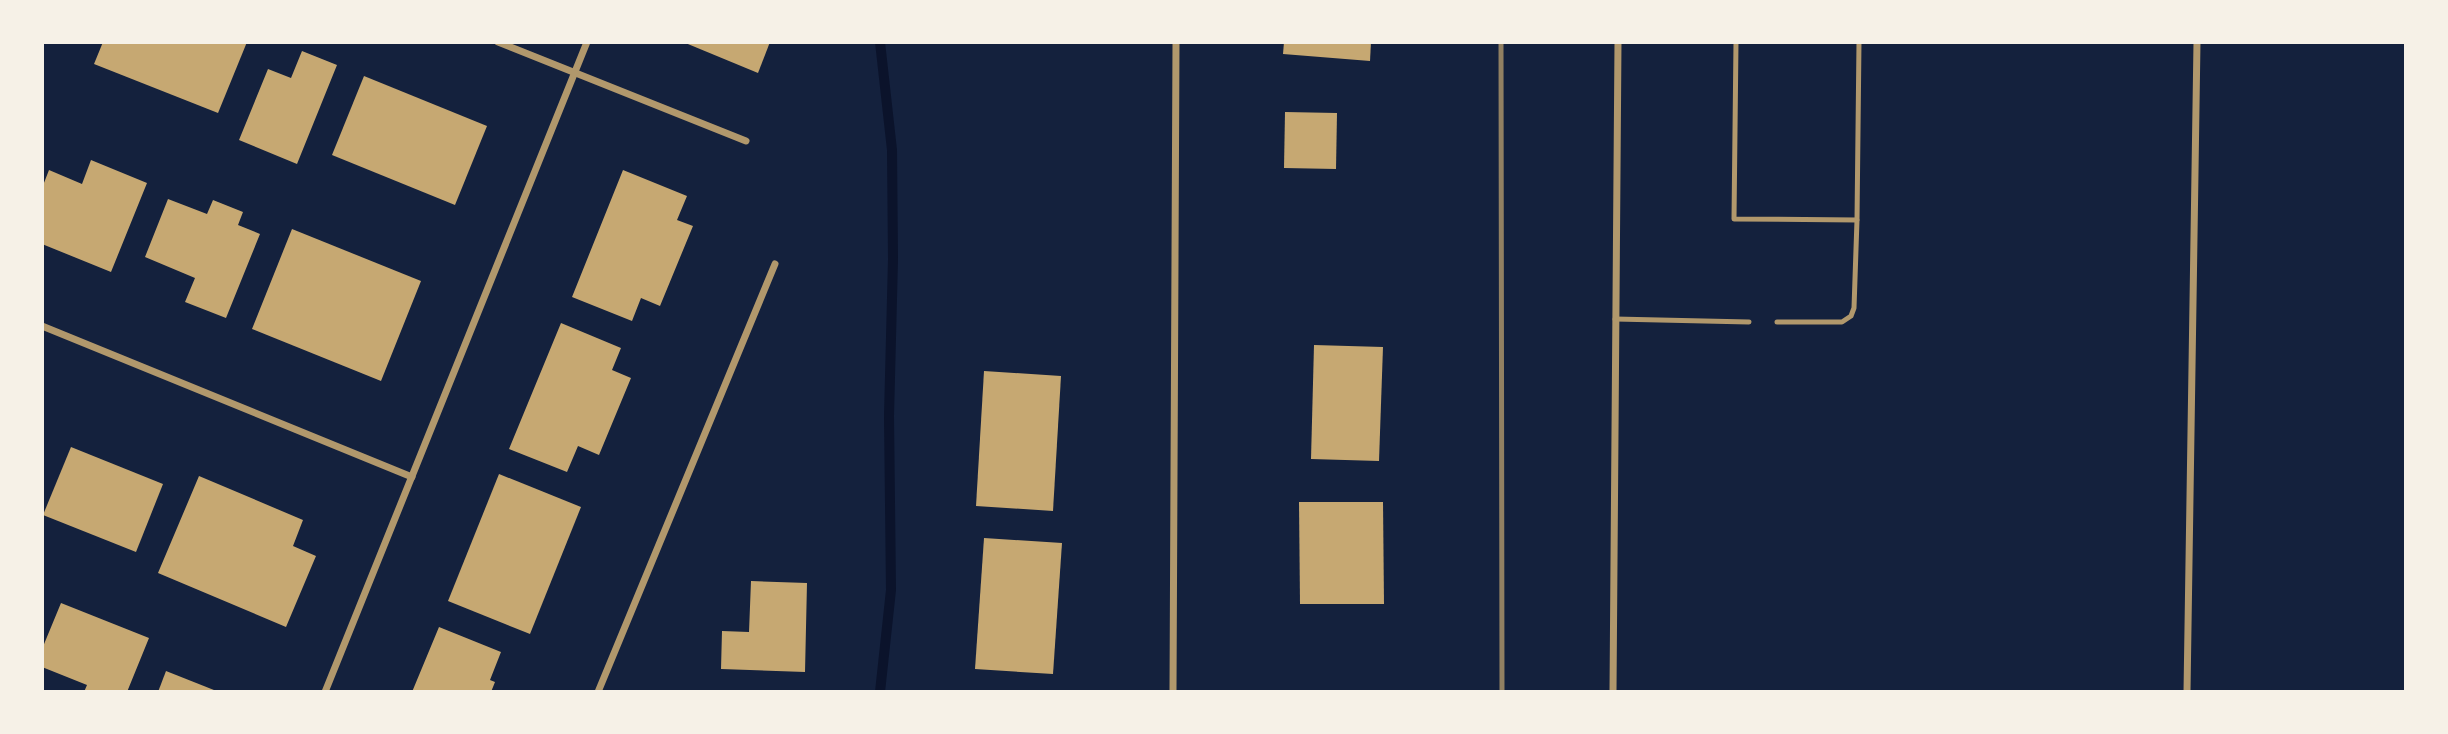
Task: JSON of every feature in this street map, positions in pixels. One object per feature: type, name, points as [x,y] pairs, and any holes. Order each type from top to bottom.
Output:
[{"type":"street","points":[[498,42],[746,141]]},
{"type":"street","points":[[325,692],[587,42]]},
{"type":"street","points":[[1173,692],[1176,42]]},
{"type":"street","points":[[1613,692],[1618,42]]},
{"type":"street","points":[[2187,692],[2197,42]]},
{"type":"street","points":[[598,692],[775,264]]},
{"type":"street","points":[[42,327],[412,477]]},
{"type":"lane","points":[[1736,42],[1734,219],[1857,220]]},
{"type":"lane","points":[[1777,322],[1842,322],[1851,316],[1854,307],[1859,42]]},
{"type":"lane","points":[[1615,319],[1749,322]]},
{"type":"building","points":[[103,42],[247,42],[218,113],[94,64]]},
{"type":"building","points":[[683,42],[770,42],[758,73]]},
{"type":"building","points":[[1284,42],[1371,42],[1370,61],[1283,54]]},
{"type":"building","points":[[302,51],[337,65],[297,164],[239,140],[268,69],[291,78]]},
{"type":"building","points":[[364,76],[487,126],[455,205],[332,155]]},
{"type":"building","points":[[1285,112],[1337,113],[1336,169],[1284,168]]},
{"type":"building","points":[[91,160],[147,183],[111,272],[42,244],[42,188],[49,170],[82,184]]},
{"type":"building","points":[[623,170],[687,196],[677,220],[693,226],[660,306],[641,298],[632,321],[572,297]]},
{"type":"building","points":[[168,199],[207,214],[213,200],[243,212],[238,225],[260,234],[226,318],[185,302],[195,278],[145,257]]},
{"type":"building","points":[[292,229],[421,281],[381,381],[252,329]]},
{"type":"building","points":[[561,323],[621,348],[612,370],[631,378],[599,455],[578,446],[567,472],[509,449]]},
{"type":"building","points":[[1314,345],[1383,347],[1379,461],[1311,459]]},
{"type":"building","points":[[984,371],[1061,376],[1053,511],[976,506]]},
{"type":"building","points":[[71,447],[163,484],[136,552],[43,515]]},
{"type":"building","points":[[499,474],[581,507],[530,634],[448,601]]},
{"type":"building","points":[[199,476],[303,520],[293,546],[316,556],[286,627],[158,573]]},
{"type":"building","points":[[1299,502],[1383,502],[1384,604],[1300,604]]},
{"type":"building","points":[[984,538],[1062,543],[1053,674],[975,669]]},
{"type":"building","points":[[751,581],[807,583],[805,672],[721,669],[722,631],[749,632]]},
{"type":"building","points":[[61,603],[149,638],[127,692],[84,692],[87,685],[42,667],[42,649]]},
{"type":"building","points":[[439,627],[501,652],[490,680],[495,682],[491,692],[412,692]]},
{"type":"building","points":[[166,671],[219,692],[158,692]]},
{"type":"waterway","points":[[880,42],[892,150],[893,259],[889,416],[891,590],[880,692]]},
{"type":"railway","points":[[1501,42],[1502,692]]}]
